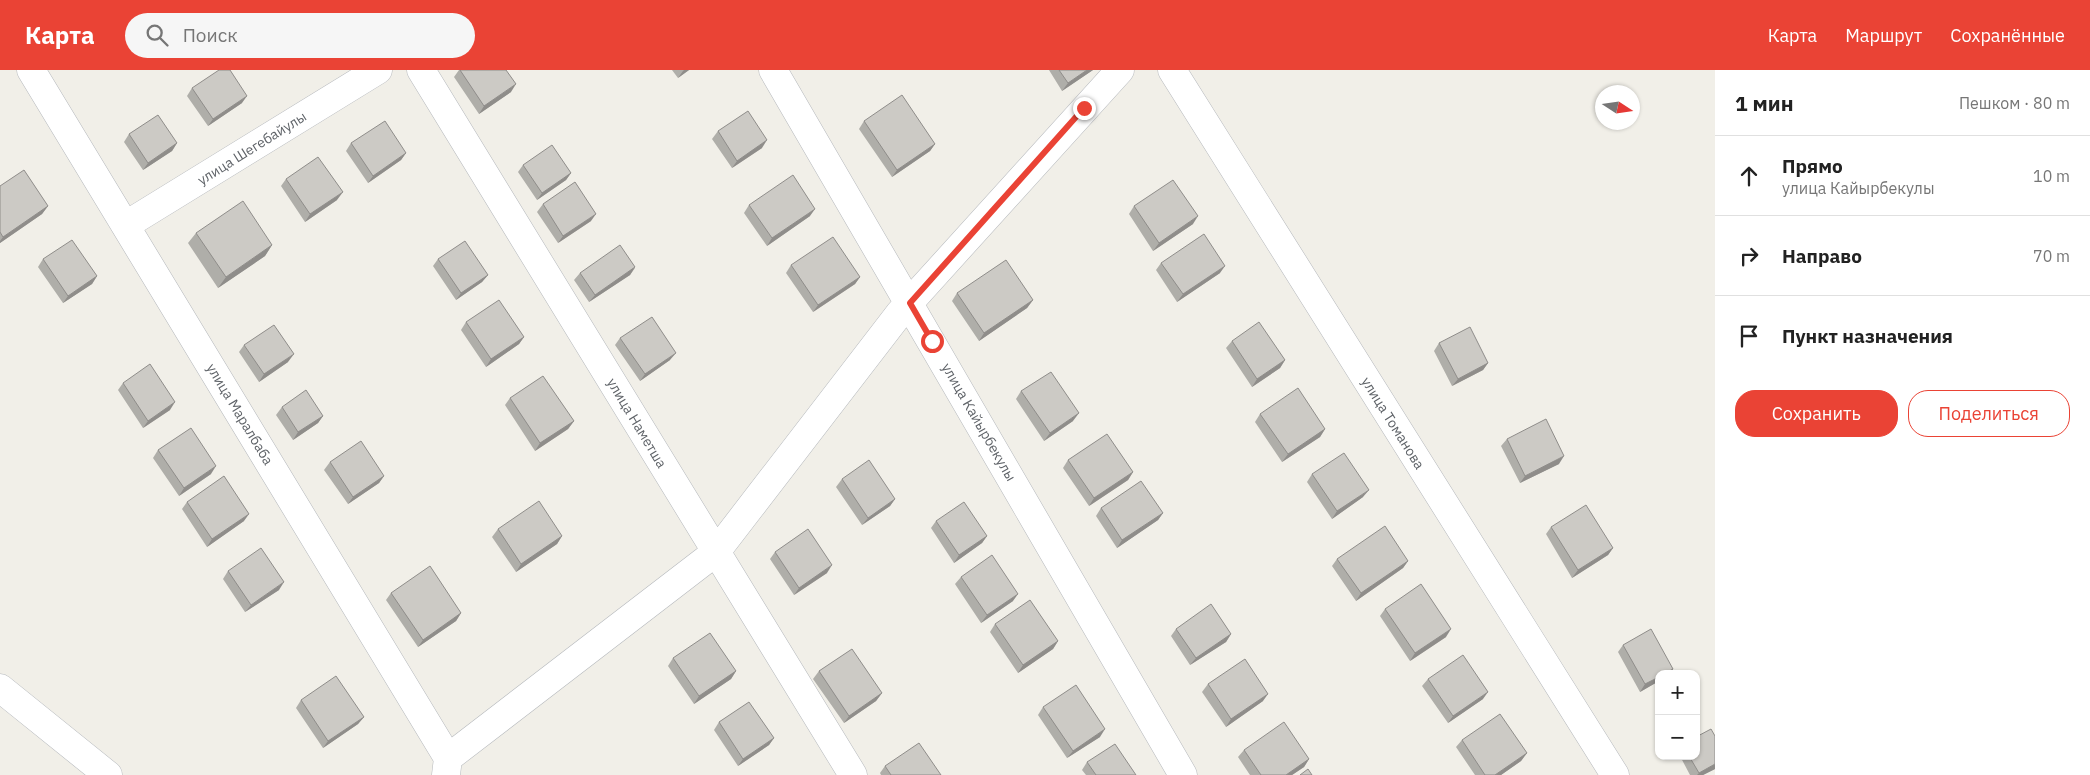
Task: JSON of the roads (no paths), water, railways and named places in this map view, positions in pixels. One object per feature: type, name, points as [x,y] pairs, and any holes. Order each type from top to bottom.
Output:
[{"type":"street","name":"улица Маралбаба","points":[[31,70],[126,225],[447,767]]},
{"type":"street","name":"улица Шегебайулы","points":[[126,225],[378,70]]},
{"type":"street","name":"улица Наметша","points":[[421,70],[852,775]]},
{"type":"street","name":"улица Кайырбекулы","points":[[773,70],[1183,775]]},
{"type":"street","points":[[447,767],[716,552],[910,303],[1120,70]]},
{"type":"street","name":"улица Томанова","points":[[1172,70],[1615,775]]},
{"type":"street","points":[[0,688],[108,775]]}]
